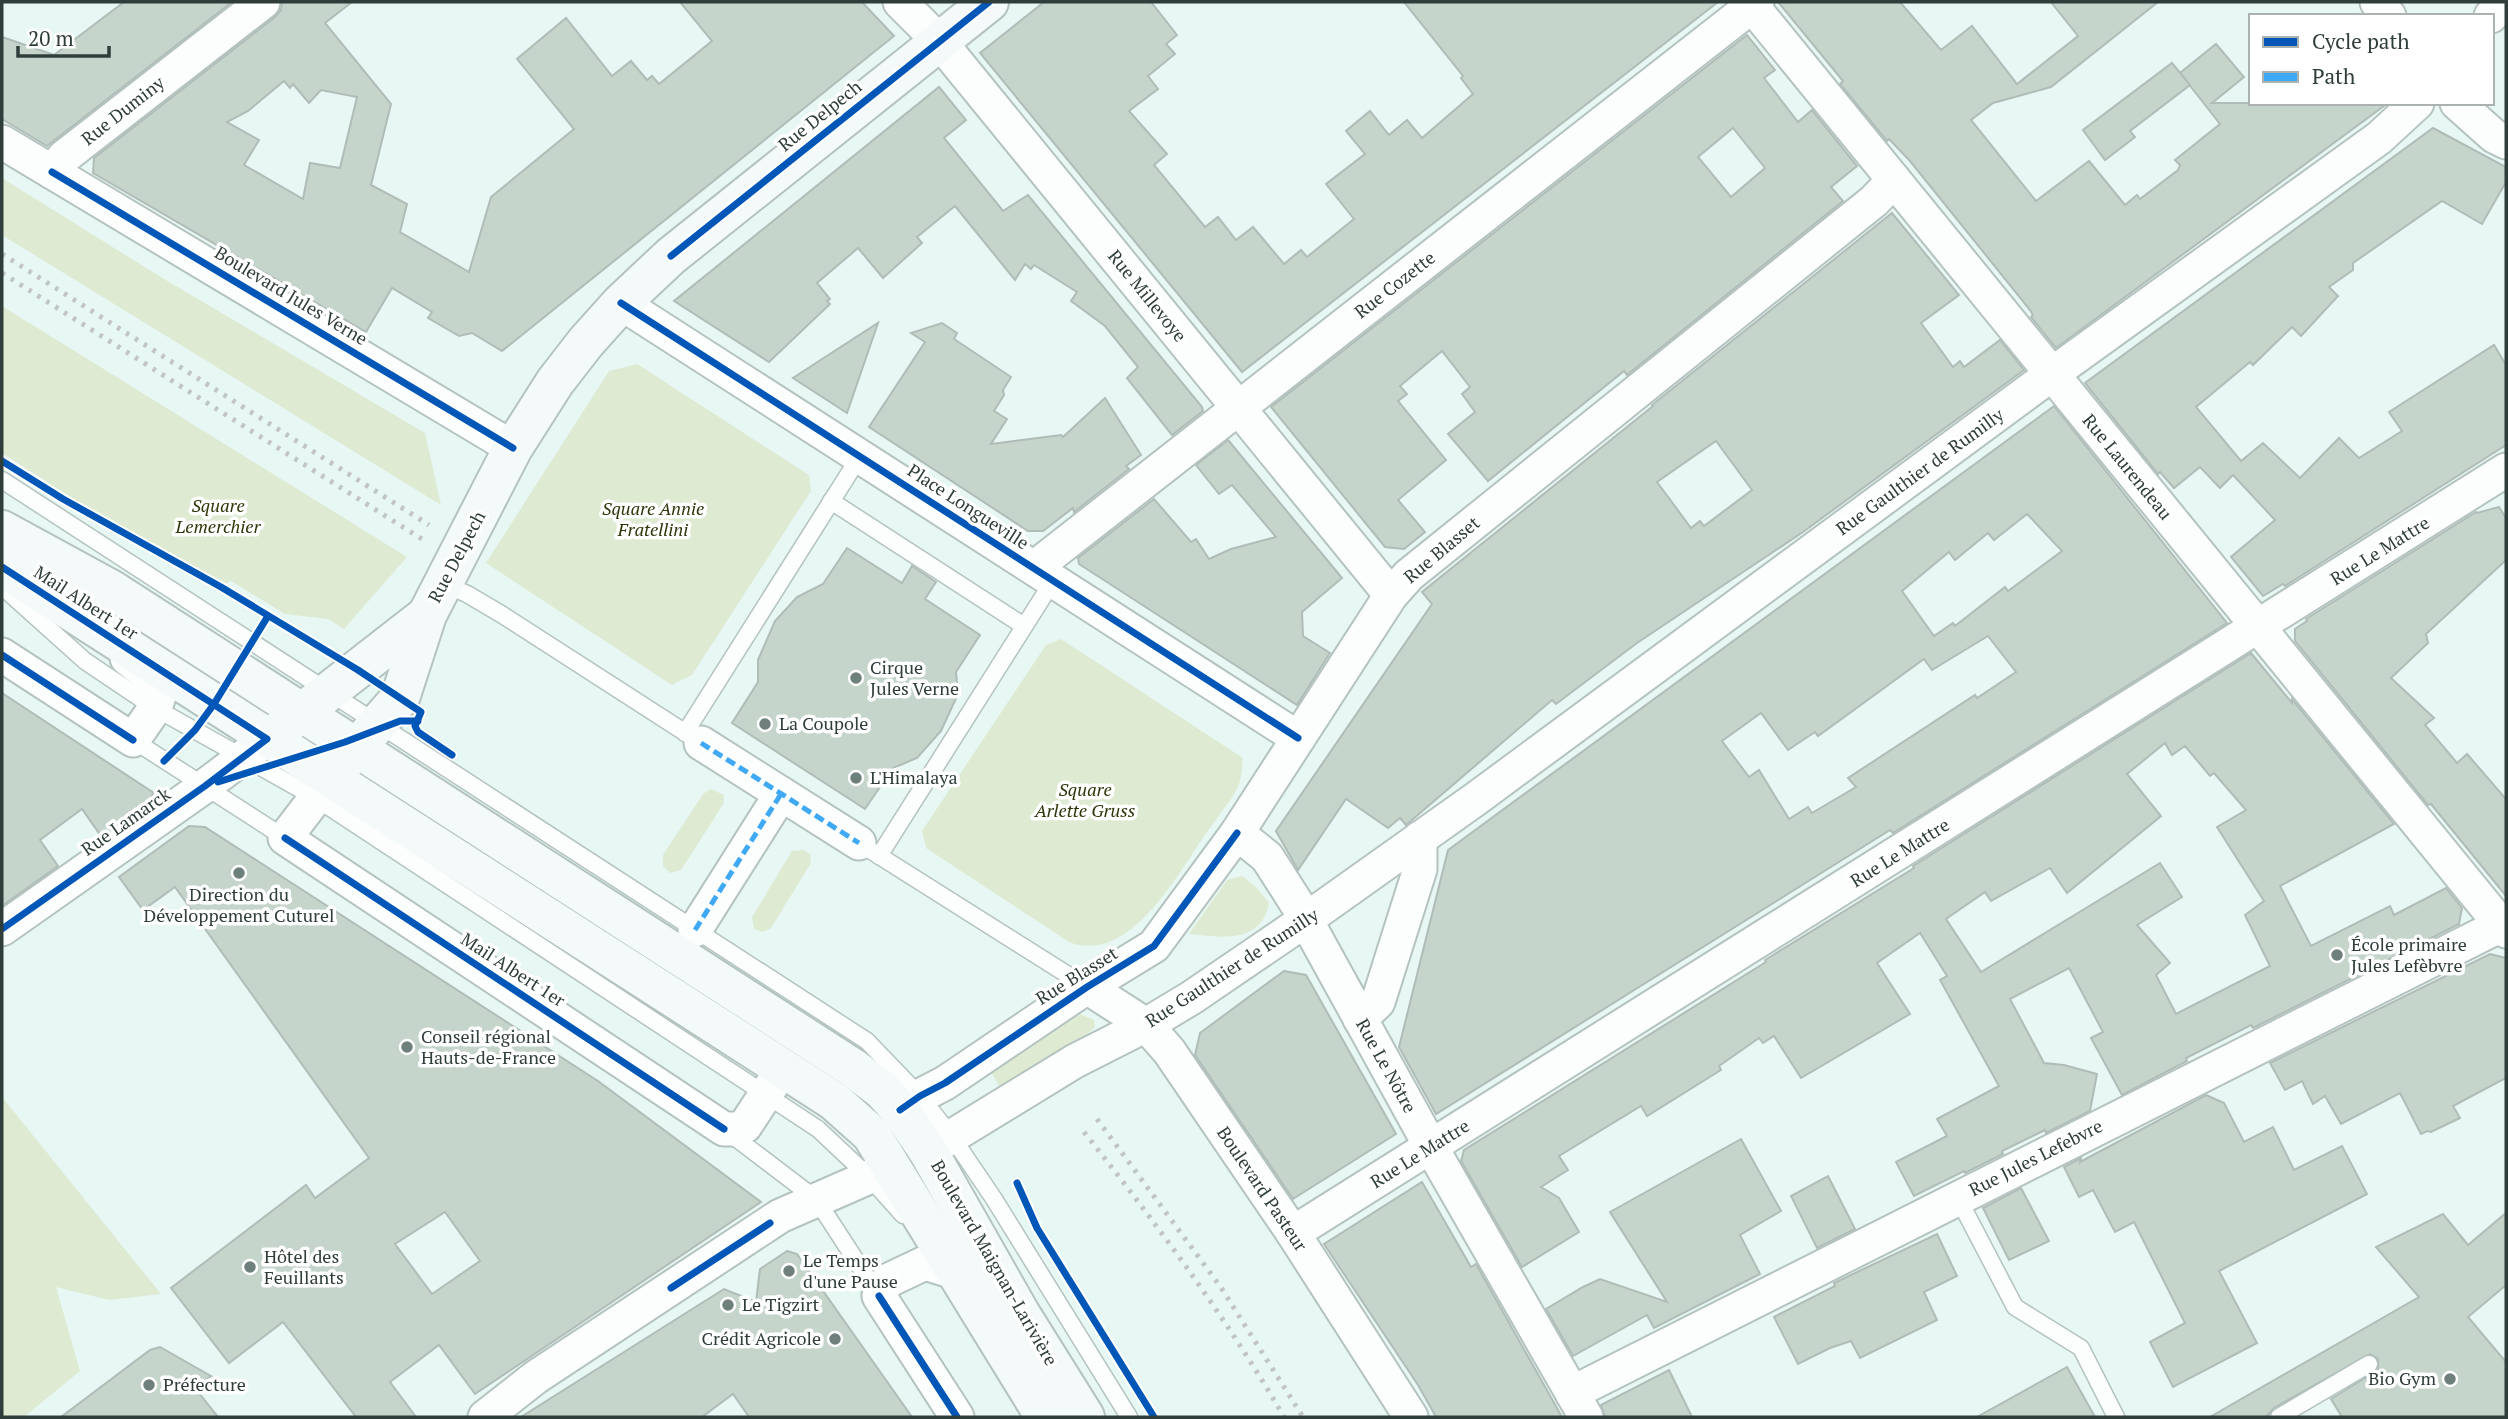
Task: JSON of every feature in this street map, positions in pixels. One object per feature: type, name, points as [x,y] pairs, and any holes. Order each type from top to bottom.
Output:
[{"type":"main road","name":"Rue Delpech","points":[[366,737],[400,698],[435,600],[513,448],[555,382],[621,303],[671,256],[989,2]]},
{"type":"main road","name":"Mail Albert 1er","points":[[2,530],[316,702],[882,1090],[910,1103]]},
{"type":"main road","name":"Mail Albert 1er","points":[[12,581],[255,748],[322,788],[774,1082],[834,1101],[871,1135]]},
{"type":"main road","name":"Rue Delpech","points":[[316,702],[435,600]]},
{"type":"main road","points":[[255,748],[316,702]]},
{"type":"main road","points":[[322,788],[366,737]]},
{"type":"main road","points":[[871,1135],[910,1103]]},
{"type":"main road","name":"Boulevard Maignan-Larivière","points":[[910,1103],[940,1144],[1014,1302],[1085,1417]]},
{"type":"main road","name":"Boulevard Maignan-Larivière","points":[[871,1135],[880,1172],[947,1261],[1045,1417]]},
{"type":"main road","points":[[880,1172],[940,1144]]},
{"type":"street","name":"Rue Duminy","points":[[52,172],[64,157],[263,2]]},
{"type":"street","name":"Rue Millevoye","points":[[900,2],[940,42],[1391,594]]},
{"type":"street","name":"Rue Laurendeau","points":[[1753,3],[2504,928]]},
{"type":"street","name":"Rue Cozette","points":[[1043,574],[1238,408],[1753,3]]},
{"type":"street","name":"Rue Gaulthier de Rumilly","points":[[940,1144],[1075,1061],[1146,1026],[1304,921],[2379,138],[2415,105]]},
{"type":"street","points":[[2459,105],[2506,142]]},
{"type":"street","name":"Boulevard Jules Verne","points":[[2,142],[513,448]]},
{"type":"street","name":"Rue Blasset","points":[[910,1103],[945,1083],[1087,987],[1154,946],[1237,833],[1391,594],[1409,575],[1874,201],[1894,180]]},
{"type":"street","name":"Place Longueville","points":[[621,303],[1298,738]]},
{"type":"street","name":"Rue Le Mattre","points":[[1293,1233],[2506,471]]},
{"type":"street","name":"Mail Albert 1er","points":[[12,581],[147,674],[160,693],[155,708]]},
{"type":"street","name":"Mail Albert 1er","points":[[2,656],[133,740]]},
{"type":"street","points":[[133,740],[155,708]]},
{"type":"street","points":[[693,738],[869,849]]},
{"type":"street","name":"Rue Lamarck","points":[[2,929],[255,748]]},
{"type":"street","points":[[285,838],[322,788]]},
{"type":"street","points":[[695,930],[781,794]]},
{"type":"street","name":"Rue Le Nôtre","points":[[1237,833],[1267,857],[1297,904],[1431,1147],[1579,1405]]},
{"type":"street","name":"Mail Albert 1er","points":[[285,838],[724,1129]]},
{"type":"street","points":[[1360,1019],[1378,1002],[1420,869],[1420,838]]},
{"type":"street","name":"Rue Jules Lefebvre","points":[[1579,1405],[1958,1198],[2504,928]]},
{"type":"street","name":"Boulevard Pasteur","points":[[1087,987],[1146,1026],[1169,1051],[1293,1233],[1411,1417]]},
{"type":"street","points":[[724,1129],[746,1126],[774,1082]]},
{"type":"street","points":[[485,1417],[536,1377],[780,1216],[880,1172]]},
{"type":"street","points":[[947,1261],[925,1263],[887,1281],[878,1296],[957,1417]]},
{"type":"lane","points":[[435,600],[467,593],[693,738],[860,456]]},
{"type":"lane","points":[[2,480],[316,702]]},
{"type":"lane","points":[[831,501],[1024,626]]},
{"type":"lane","points":[[1043,574],[1024,626],[869,849],[1087,987]]},
{"type":"lane","points":[[155,708],[255,748]]},
{"type":"lane","points":[[366,737],[695,930],[867,1041],[910,1103]]},
{"type":"lane","name":"Mail Albert 1er","points":[[133,740],[285,838]]},
{"type":"lane","points":[[774,1082],[818,1129],[880,1172]]},
{"type":"lane","name":"Mail Albert 1er","points":[[724,1129],[816,1199]]},
{"type":"lane","points":[[940,1144],[995,1199],[1129,1417]]},
{"type":"lane","points":[[1958,1198],[2015,1307],[2081,1348],[2116,1417]]},
{"type":"lane","points":[[816,1199],[878,1296]]},
{"type":"lane","points":[[2278,1417],[2369,1364]]},
{"type":"green space","points":[[2,178],[164,279],[425,433],[441,505],[2,235]]},
{"type":"green space","name":"Square Lemerchier","points":[[2,306],[407,557],[344,629],[328,619],[285,614],[231,581],[221,587],[210,587],[2,453]]},
{"type":"green space","name":"Square Annie Fratellini","points":[[637,364],[809,475],[811,491],[692,675],[672,685],[486,563],[609,371]]},
{"type":"green space","name":"Square Arlette Gruss","points":[[1061,639],[1243,758],[1241,778],[1228,804],[1164,895],[1130,930],[1111,941],[1091,946],[1069,942],[926,848],[922,831],[1046,645]]},
{"type":"green space","points":[[711,789],[724,795],[724,803],[681,870],[670,873],[663,866],[663,855],[703,794]]},
{"type":"green space","points":[[803,850],[810,854],[811,863],[771,928],[763,932],[754,929],[752,917],[792,851]]},
{"type":"green space","points":[[1242,876],[1256,887],[1269,903],[1265,917],[1257,926],[1248,932],[1226,937],[1189,934],[1227,880]]},
{"type":"green space","points":[[1080,1014],[1094,1020],[1095,1027],[1090,1032],[1000,1087],[990,1071]]},
{"type":"green space","points":[[2,1097],[161,1294],[109,1300],[56,1287],[80,1371],[24,1417],[2,1417]]},
{"type":"building","points":[[124,2],[232,2],[47,146],[2,119],[2,37],[54,55]]},
{"type":"building","points":[[282,2],[352,2],[325,23],[391,104],[371,185],[407,204],[400,232],[469,272],[491,197],[574,129],[517,59],[566,18],[612,76],[631,61],[647,80],[652,76],[659,84],[712,41],[680,2],[862,2],[894,36],[502,351],[472,333],[459,336],[428,318],[432,312],[392,288],[366,332],[93,173],[94,158],[281,10]],"holes":[[[284,81],[290,88],[293,84],[309,103],[321,90],[357,97],[340,168],[310,163],[303,199],[244,165],[259,140],[227,122],[248,111]]]},
{"type":"building","points":[[1044,2],[1151,2],[1177,35],[1166,44],[1175,54],[1148,76],[1158,89],[1129,111],[1167,154],[1154,165],[1205,227],[1218,217],[1236,240],[1253,227],[1284,264],[1301,250],[1307,257],[1354,219],[1326,184],[1365,154],[1346,131],[1370,111],[1389,135],[1407,120],[1422,138],[1473,94],[1461,78],[1463,76],[1404,2],[1718,2],[1242,372],[980,53]]},
{"type":"building","points":[[1778,2],[1900,2],[1941,50],[1972,26],[2017,84],[2078,36],[2051,2],[2158,2],[2051,87],[1993,103],[1971,120],[2036,201],[2089,161],[2125,205],[2137,195],[2140,199],[2178,170],[2180,165],[2175,160],[2220,124],[2180,73],[2216,44],[2244,77],[2212,103],[2385,105],[2056,348],[2031,317],[2033,315],[2030,310],[1910,161],[1889,139],[1887,141],[1840,84],[1843,81]]},
{"type":"building","points":[[1747,35],[1775,70],[1764,78],[1798,122],[1812,110],[1857,166],[1831,187],[1843,201],[1627,375],[1624,371],[1488,481],[1448,434],[1475,412],[1462,394],[1470,387],[1442,351],[1400,386],[1407,394],[1398,401],[1446,460],[1398,500],[1425,532],[1404,549],[1385,547],[1271,407]],"holes":[[[1733,128],[1765,168],[1731,197],[1698,157]]]},
{"type":"building","points":[[2172,63],[2190,85],[2130,131],[2135,137],[2105,160],[2083,130]]},
{"type":"building","points":[[939,87],[966,120],[944,138],[1003,211],[1028,195],[1202,407],[1203,411],[1172,435],[1127,378],[1138,367],[1105,326],[1071,301],[1077,292],[1034,265],[1031,269],[1025,264],[1015,280],[955,206],[917,237],[922,243],[883,278],[858,248],[817,283],[830,299],[827,301],[830,304],[769,362],[674,301]]},
{"type":"building","points":[[2433,128],[2506,167],[2506,182],[2482,224],[2442,201],[2353,263],[2353,270],[2329,287],[2338,296],[2301,336],[2292,327],[2253,365],[2250,362],[2196,407],[2241,461],[2263,443],[2300,478],[2339,438],[2359,458],[2402,431],[2389,412],[2494,345],[2506,365],[2506,445],[2285,586],[2283,584],[2263,596],[2231,557],[2275,520],[2233,475],[2220,488],[2200,467],[2174,488],[2160,472],[2158,474],[2085,383]]},
{"type":"building","points":[[1892,213],[1959,295],[1921,323],[1953,367],[1960,361],[1964,367],[2000,340],[2024,370],[1803,532],[1637,643],[1556,704],[1552,700],[1406,825],[1400,818],[1388,828],[1346,799],[1298,870],[1276,831],[1432,604],[1422,592]],"holes":[[[1716,441],[1752,490],[1704,526],[1700,521],[1691,528],[1657,482]]]},
{"type":"building","points":[[878,323],[847,413],[793,378],[819,361]]},
{"type":"building","points":[[942,323],[957,333],[954,339],[1011,377],[994,411],[1007,419],[991,444],[1061,435],[1063,437],[1105,398],[1141,455],[1126,466],[1129,469],[1074,512],[1073,508],[1043,531],[1028,531],[869,427],[925,342],[911,333]]},
{"type":"building","points":[[2054,406],[2227,623],[1893,833],[1890,830],[1436,1114],[1399,1047],[1448,850]],"holes":[[[2027,514],[2062,551],[2008,591],[2005,587],[1955,626],[1953,623],[1934,636],[1902,591],[1949,552],[1955,560],[1988,533],[1994,540]],[[1988,636],[2016,672],[1977,698],[1975,695],[1848,778],[1856,787],[1812,813],[1808,807],[1789,819],[1759,770],[1749,777],[1722,741],[1761,713],[1788,750],[1815,732],[1818,736],[1924,659],[1932,670]]]},
{"type":"building","points":[[1228,440],[1342,578],[1302,612],[1303,636],[1330,653],[1297,705],[1079,564],[1078,558],[1154,499],[1191,542],[1196,539],[1209,559],[1231,549],[1276,537],[1232,485],[1219,494],[1196,465]]},
{"type":"building","points":[[2499,507],[2506,518],[2506,560],[2426,634],[2428,643],[2391,678],[2434,718],[2425,725],[2457,763],[2467,754],[2506,799],[2506,896],[2295,641],[2295,629],[2307,621],[2306,619],[2476,512]]},
{"type":"building","name":"Cirque Jules Verne","points":[[847,548],[902,583],[912,566],[936,582],[925,599],[980,635],[956,672],[958,694],[941,731],[917,758],[893,768],[865,809],[732,723],[758,682],[758,660],[775,621],[797,597],[823,584]]},
{"type":"building","points":[[2251,653],[2394,824],[2280,886],[2311,946],[2390,906],[2394,915],[2446,888],[2462,908],[2459,924],[2253,1028],[2251,1025],[2122,1095],[2091,1038],[2103,1032],[2069,968],[2010,999],[2044,1063],[2064,1065],[2097,1074],[2090,1111],[2046,1133],[2045,1130],[2002,1151],[2003,1154],[1914,1196],[1896,1162],[1947,1136],[1937,1119],[1999,1086],[1940,980],[1947,976],[1920,933],[1877,963],[1910,1014],[1801,1078],[1774,1036],[1763,1043],[1759,1038],[1719,1066],[1721,1070],[1647,1116],[1641,1106],[1559,1156],[1568,1170],[1541,1187],[1559,1198],[1579,1232],[1522,1267],[1461,1161],[1464,1150],[1766,962],[1765,960],[1914,868],[1913,866]],"holes":[[[2165,743],[2172,755],[2185,746],[2210,776],[2214,773],[2246,810],[2217,827],[2264,901],[2245,915],[2270,966],[2176,1014],[2156,975],[2170,963],[2137,925],[2182,897],[2160,863],[1981,972],[1946,919],[1985,892],[1991,901],[2050,868],[2067,893],[2161,816],[2127,774]]]},
{"type":"building","points":[[2,693],[154,793],[148,802],[101,836],[82,809],[40,840],[58,866],[2,906]]},
{"type":"building","points":[[189,826],[205,827],[598,1081],[761,1202],[475,1394],[439,1345],[390,1382],[416,1417],[356,1417],[283,1322],[229,1363],[171,1288],[306,1185],[315,1198],[369,1158],[175,887],[143,910],[119,877]],"holes":[[[445,1212],[480,1261],[432,1294],[395,1244]]]},
{"type":"building","points":[[2490,954],[2506,958],[2506,1078],[2453,1106],[2460,1118],[2421,1134],[2400,1093],[2341,1124],[2325,1096],[2313,1104],[2302,1081],[2285,1090],[2270,1063]]},
{"type":"building","points":[[1284,971],[1306,975],[1396,1134],[1293,1199],[1195,1055],[1200,1033]]},
{"type":"building","points":[[2206,1095],[2224,1103],[2244,1142],[2273,1127],[2294,1170],[2342,1146],[2367,1194],[2219,1271],[2257,1343],[2173,1387],[2150,1342],[2185,1323],[2134,1222],[2115,1232],[2093,1190],[2079,1197],[2064,1167],[2081,1158],[2080,1162]]},
{"type":"building","points":[[1741,1139],[1781,1211],[1740,1235],[1760,1274],[1654,1328],[1647,1315],[1573,1356],[1546,1309],[1583,1287],[1600,1279],[1667,1302],[1610,1212]]},
{"type":"building","points":[[1828,1176],[1855,1229],[1817,1248],[1791,1196]]},
{"type":"building","points":[[1422,1182],[1471,1267],[1476,1264],[1562,1417],[1436,1417],[1418,1385],[1324,1244]]},
{"type":"building","points":[[2021,1188],[2049,1241],[2009,1260],[1983,1208]]},
{"type":"building","points":[[2506,1213],[2506,1285],[2468,1317],[2506,1362],[2506,1417],[2342,1417],[2331,1399],[2378,1370],[2378,1359],[2370,1354],[2274,1408],[2266,1417],[2210,1417],[2419,1297],[2376,1247],[2443,1214],[2468,1245]]},
{"type":"building","points":[[1937,1234],[1957,1276],[1924,1292],[1937,1320],[1860,1358],[1851,1341],[1798,1364],[1774,1317],[1835,1286],[1834,1283]]},
{"type":"building","points":[[787,1251],[797,1254],[912,1417],[749,1417],[733,1394],[702,1417],[521,1417],[724,1289],[756,1302],[760,1269]]},
{"type":"building","name":"Préfecture","points":[[160,1347],[211,1376],[195,1388],[218,1417],[61,1417],[150,1350]]},
{"type":"building","points":[[2067,1367],[2095,1417],[1977,1417]]},
{"type":"building","points":[[1669,1370],[1692,1417],[1605,1417],[1601,1405]]},
{"type":"railway","points":[[2,254],[429,525]]},
{"type":"railway","points":[[2,273],[425,541]]},
{"type":"railway","points":[[1097,1119],[1220,1286],[1303,1417]]},
{"type":"railway","points":[[1084,1132],[1189,1271],[1284,1417]]},
{"type":"marked path","points":[[701,743],[859,843]]},
{"type":"marked path","points":[[695,930],[781,794]]},
{"type":"cycle path","points":[[671,256],[989,2]]},
{"type":"cycle path","points":[[52,172],[513,448]]},
{"type":"cycle path","points":[[621,303],[1298,738]]},
{"type":"cycle path","points":[[2,461],[63,499],[221,587],[358,670],[421,712],[415,726],[418,732],[452,755]]},
{"type":"cycle path","points":[[2,567],[267,739],[2,929]]},
{"type":"cycle path","points":[[164,761],[195,730],[214,704],[268,616]]},
{"type":"cycle path","points":[[2,655],[133,740]]},
{"type":"cycle path","points":[[218,782],[345,742],[400,721],[418,721]]},
{"type":"cycle path","points":[[900,1110],[1154,946],[1237,833]]},
{"type":"cycle path","points":[[285,838],[724,1129]]},
{"type":"cycle path","points":[[1017,1183],[1037,1228],[1154,1417]]},
{"type":"cycle path","points":[[671,1288],[770,1223]]},
{"type":"cycle path","points":[[879,1296],[957,1417]]},
{"type":"place","name":"Cirque Jules Verne","points":[[856,678]]},
{"type":"place","name":"La Coupole","points":[[765,724]]},
{"type":"place","name":"L'Himalaya","points":[[856,778]]},
{"type":"place","name":"Direction du Développement Cuturel","points":[[239,873]]},
{"type":"place","name":"École primaire Jules Lefèbvre","points":[[2337,955]]},
{"type":"place","name":"Conseil régional Hauts-de-France","points":[[407,1047]]},
{"type":"place","name":"Hôtel des Feuillants","points":[[250,1267]]},
{"type":"place","name":"Le Temps d'une Pause","points":[[789,1271]]},
{"type":"place","name":"Le Tigzirt","points":[[728,1305]]},
{"type":"place","name":"Crédit Agricole","points":[[835,1339]]},
{"type":"place","name":"Bio Gym","points":[[2450,1379]]},
{"type":"place","name":"Préfecture","points":[[149,1385]]}]
